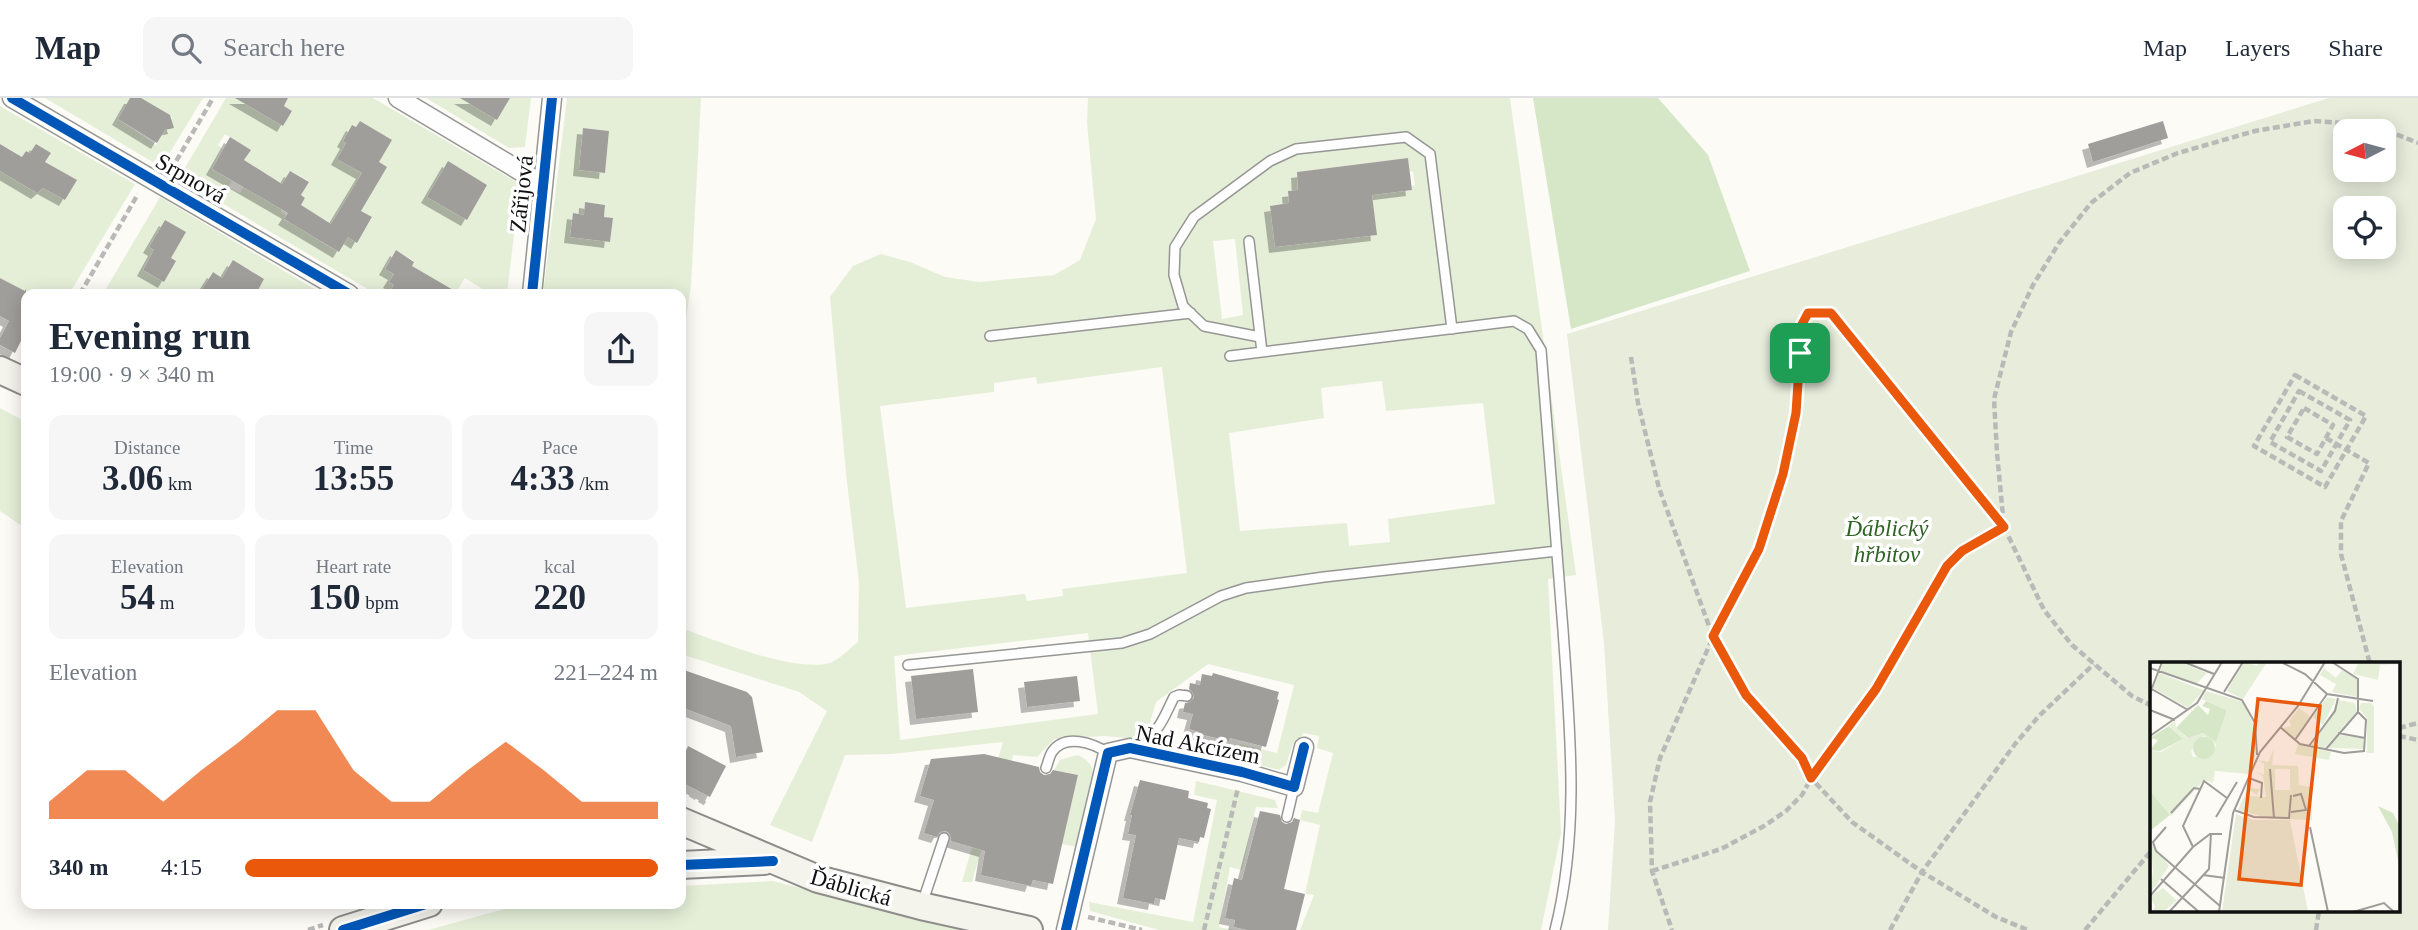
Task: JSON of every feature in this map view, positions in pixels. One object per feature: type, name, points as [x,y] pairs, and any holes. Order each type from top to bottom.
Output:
[{"type":"main road","points":[[0,370],[21,380]]},
{"type":"main road","name":"Ďáblická","points":[[686,823],[818,879],[1029,930]]},
{"type":"main road","points":[[686,865],[773,861]]},
{"type":"main road","points":[[343,930],[410,909]]},
{"type":"street","name":"Srpnová","points":[[12,98],[340,289]]},
{"type":"street","points":[[398,98],[542,184]]},
{"type":"street","name":"Zářijová","points":[[532,289],[552,98]]},
{"type":"street","points":[[1294,787],[1304,747]]},
{"type":"street","name":"Nad Akcízem","points":[[1068,921],[1108,753],[1130,748],[1242,772],[1294,787]]},
{"type":"lane","points":[[1260,337],[1204,326],[1184,306],[1174,275],[1175,247],[1194,216],[1270,162],[1296,149],[1406,137],[1430,154],[1452,329]]},
{"type":"lane","points":[[1249,241],[1262,352]]},
{"type":"lane","points":[[990,336],[1191,313]]},
{"type":"lane","points":[[1230,356],[1514,321],[1528,329],[1541,349],[1568,705],[1572,817],[1561,905],[1555,930]]},
{"type":"lane","points":[[908,665],[1122,643],[1150,634],[1221,596],[1247,588],[1557,551]]},
{"type":"lane","points":[[1130,748],[1149,738],[1161,727],[1174,697],[1187,696]]},
{"type":"lane","points":[[1046,768],[1052,751],[1063,743],[1096,745],[1108,753]]},
{"type":"lane","points":[[1287,817],[1294,787]]},
{"type":"lane","points":[[921,906],[943,838]]},
{"type":"path","points":[[83,289],[213,98]]},
{"type":"path","points":[[2004,527],[1994,398],[2011,332],[2033,285],[2059,243],[2091,203],[2130,173],[2178,153],[2255,131],[2314,121],[2356,124],[2418,142]]},
{"type":"path","points":[[1672,930],[1652,871],[1650,802],[1660,758],[1713,636],[1759,549],[1783,474],[1796,413],[1799,330],[1808,313],[1831,313],[2004,527],[2043,610],[2072,645],[2132,696],[2150,705]]},
{"type":"path","points":[[1631,357],[1638,403],[1659,488],[1713,636],[1746,695],[1802,758],[1811,778],[1852,822],[1923,872],[1996,917],[2028,930]]},
{"type":"path","points":[[2295,375],[2366,416],[2346,450],[2325,487],[2254,446],[2295,375]]},
{"type":"path","points":[[2299,391],[2350,420],[2336,445],[2321,471],[2270,442],[2299,391]]},
{"type":"path","points":[[2304,408],[2333,425],[2326,438],[2317,454],[2287,437],[2304,408]]},
{"type":"path","points":[[2326,438],[2369,463],[2341,521],[2341,554],[2369,662]]},
{"type":"path","points":[[1652,871],[1721,849],[1786,811],[1802,795],[1811,778],[1876,689],[1947,566],[1962,551],[2004,527]]},
{"type":"path","points":[[1890,930],[1923,872],[2015,744],[2039,716],[2094,664]]},
{"type":"path","points":[[2400,728],[2418,723]]},
{"type":"path","points":[[2400,736],[2418,740]]},
{"type":"path","points":[[1203,930],[1242,772]]},
{"type":"path","points":[[686,792],[715,808]]},
{"type":"path","points":[[2085,930],[2150,852]]},
{"type":"path","points":[[2316,930],[2319,912]]},
{"type":"path","points":[[1068,921],[1142,930]]},
{"type":"green space","points":[[45,98],[130,98],[118,119],[156,145],[165,130],[169,129],[172,117],[138,98],[203,98],[161,167]]},
{"type":"green space","points":[[226,98],[245,98],[243,102],[283,126],[292,111],[284,106],[288,98],[373,98],[520,184],[508,289],[482,289],[465,278],[458,289],[447,289],[412,266],[414,261],[396,250],[385,268],[394,274],[389,282],[394,285],[392,289],[368,289],[179,178]],"holes":[[[360,121],[391,140],[379,162],[378,182],[338,159],[346,143],[343,140],[351,126],[356,127]],[[225,134],[251,150],[244,160],[255,167],[240,193],[228,187],[232,181],[212,169],[223,149],[218,145]],[[448,162],[487,185],[467,219]],[[290,171],[309,181],[301,195],[305,198],[296,226],[284,220],[286,216],[281,212],[282,184]],[[345,202],[372,218],[357,242],[347,236],[339,252],[321,242]]]},
{"type":"green space","points":[[426,98],[463,98],[497,120],[510,98],[531,98],[525,147],[509,148]]},
{"type":"green space","points":[[567,98],[701,98],[691,286],[686,318],[686,289],[544,289]],"holes":[[[583,128],[609,131],[605,173],[579,170]],[[585,202],[605,205],[604,217],[613,218],[610,242],[570,237],[573,214],[584,215]]]},
{"type":"green space","points":[[1088,98],[1510,98],[1576,575],[1548,579],[1561,833],[1541,930],[1300,930],[1314,895],[1305,894],[1320,825],[1300,820],[1302,810],[1318,813],[1333,753],[1317,748],[1319,736],[1303,733],[1299,743],[1293,744],[1286,765],[1279,770],[1195,749],[1204,742],[1237,749],[1240,744],[1277,753],[1294,685],[1208,664],[1156,702],[1148,729],[1138,739],[1104,736],[1054,739],[1037,757],[1013,755],[997,818],[991,816],[972,882],[962,882],[1003,742],[891,754],[845,755],[812,842],[770,825],[827,711],[799,692],[686,656],[686,630],[757,654],[799,664],[832,662],[858,642],[859,582],[830,297],[853,266],[881,254],[910,262],[945,277],[979,282],[1054,275],[1080,260],[1096,219],[1087,123]],"holes":[[[1408,158],[1415,185],[1412,190],[1372,195],[1376,235],[1275,247],[1270,206],[1289,203],[1288,191],[1298,190],[1297,172]],[[1235,239],[1243,315],[1222,319],[1213,241]],[[1162,367],[1187,573],[1062,589],[1063,596],[1027,601],[1025,594],[906,608],[880,406],[994,392],[994,383],[1036,377],[1037,384]],[[1382,381],[1386,411],[1483,403],[1495,504],[1388,519],[1390,542],[1349,546],[1347,523],[1240,531],[1229,433],[1324,418],[1321,388]],[[1088,633],[1098,714],[900,740],[894,656]]]},
{"type":"green space","points":[[1533,98],[1658,98],[1708,155],[1750,271],[1571,329]]},
{"type":"green space","name":"Ďáblický hřbitov","points":[[2329,98],[2418,98],[2418,930],[1608,930],[1615,821],[1604,643],[1567,334]]},
{"type":"green space","points":[[0,106],[135,184],[72,289],[21,289],[0,278],[0,171],[6,174],[18,154],[0,144]],"holes":[[[26,151],[51,153],[44,164],[76,181],[65,200],[42,187],[35,192],[20,183],[12,174]]]},
{"type":"green space","points":[[160,197],[315,289],[259,289],[264,279],[248,269],[222,278],[212,272],[203,289],[106,289]],"holes":[[[165,220],[185,232],[171,258],[164,281],[143,270],[154,250],[149,247]]]},
{"type":"green space","points":[[0,408],[21,419],[21,526],[0,511]]},
{"type":"green space","points":[[1077,755],[1088,762],[1094,775],[1078,847],[1062,844],[1078,775],[1054,770],[1060,760]]},
{"type":"green space","points":[[1196,781],[1275,800],[1278,808],[1256,807],[1242,870],[1230,867],[1219,927],[1235,930],[1159,930],[1090,911],[1089,902],[1193,922],[1217,800],[1194,795]]},
{"type":"green space","points":[[772,881],[980,930],[428,930],[504,909],[686,909],[686,886]]},
{"type":"building","points":[[130,98],[141,98],[170,115],[174,128],[165,130],[157,143],[118,119]]},
{"type":"building","points":[[235,98],[288,98],[284,106],[292,111],[283,126]]},
{"type":"building","points":[[460,98],[510,98],[497,120]]},
{"type":"building","points":[[360,121],[392,140],[379,162],[387,167],[361,211],[372,217],[357,243],[348,237],[339,252],[284,219],[288,213],[212,169],[230,137],[251,150],[244,160],[282,184],[290,171],[309,182],[301,195],[305,198],[301,205],[331,224],[362,173],[337,159],[352,125],[356,127]]},
{"type":"building","points":[[2163,121],[2168,138],[2093,162],[2088,144]]},
{"type":"building","points":[[583,128],[609,131],[605,173],[579,170]]},
{"type":"building","points":[[0,144],[22,157],[26,151],[30,153],[36,144],[51,153],[45,162],[77,180],[65,200],[43,188],[37,193],[0,171]]},
{"type":"building","points":[[1408,158],[1412,190],[1372,195],[1377,235],[1275,247],[1270,206],[1289,203],[1288,191],[1298,190],[1297,172]]},
{"type":"building","points":[[448,161],[487,185],[467,220],[427,197]]},
{"type":"building","points":[[585,202],[605,205],[604,217],[613,218],[610,242],[570,237],[573,213],[584,215]]},
{"type":"building","points":[[165,220],[186,232],[171,258],[176,261],[164,282],[143,270],[154,250],[149,247]]},
{"type":"building","points":[[396,250],[414,262],[412,266],[451,289],[391,289],[394,285],[389,282],[394,274],[385,269]]},
{"type":"building","points":[[233,260],[264,279],[259,289],[202,289],[213,272],[222,278]]},
{"type":"building","points":[[0,278],[21,289],[21,341],[15,353],[0,345],[0,338],[9,321],[0,316]]},
{"type":"building","points":[[973,669],[978,712],[916,719],[911,676]]},
{"type":"building","points":[[686,671],[747,692],[752,697],[763,752],[736,757],[731,726],[686,709]]},
{"type":"building","points":[[1213,673],[1279,692],[1266,747],[1199,734],[1189,729],[1193,714],[1183,712],[1185,703],[1194,698],[1189,689],[1190,683],[1200,685],[1202,674],[1212,676]]},
{"type":"building","points":[[1077,676],[1080,701],[1027,707],[1024,682]]},
{"type":"building","points":[[688,746],[726,766],[710,797],[686,785]]},
{"type":"building","points":[[984,754],[1039,767],[1044,775],[1053,770],[1078,775],[1053,884],[1033,880],[1031,886],[981,875],[985,851],[951,841],[950,834],[946,831],[940,832],[937,837],[924,833],[934,800],[920,796],[931,759]]},
{"type":"building","points":[[1140,780],[1189,791],[1188,798],[1208,803],[1207,808],[1211,809],[1204,838],[1200,837],[1199,842],[1179,838],[1165,900],[1155,898],[1154,904],[1123,898],[1136,835],[1128,834],[1130,815]]},
{"type":"building","points":[[1260,811],[1280,815],[1282,822],[1286,824],[1294,818],[1300,820],[1284,889],[1305,894],[1296,930],[1247,930],[1234,927],[1235,920],[1225,918],[1234,878],[1242,880]]},
{"type":"cycle path","points":[[12,98],[340,289]]},
{"type":"cycle path","points":[[533,289],[552,98]]},
{"type":"cycle path","points":[[1066,930],[1108,753],[1130,748],[1242,772],[1294,787],[1304,747]]},
{"type":"cycle path","points":[[686,865],[773,861]]},
{"type":"cycle path","points":[[343,930],[410,909]]},
{"type":"route","points":[[1808,313],[1831,313],[2004,527],[1962,551],[1947,566],[1876,689],[1811,778],[1802,758],[1746,695],[1713,636],[1759,549],[1783,474],[1796,413],[1800,353],[1799,330],[1808,313]]}]
